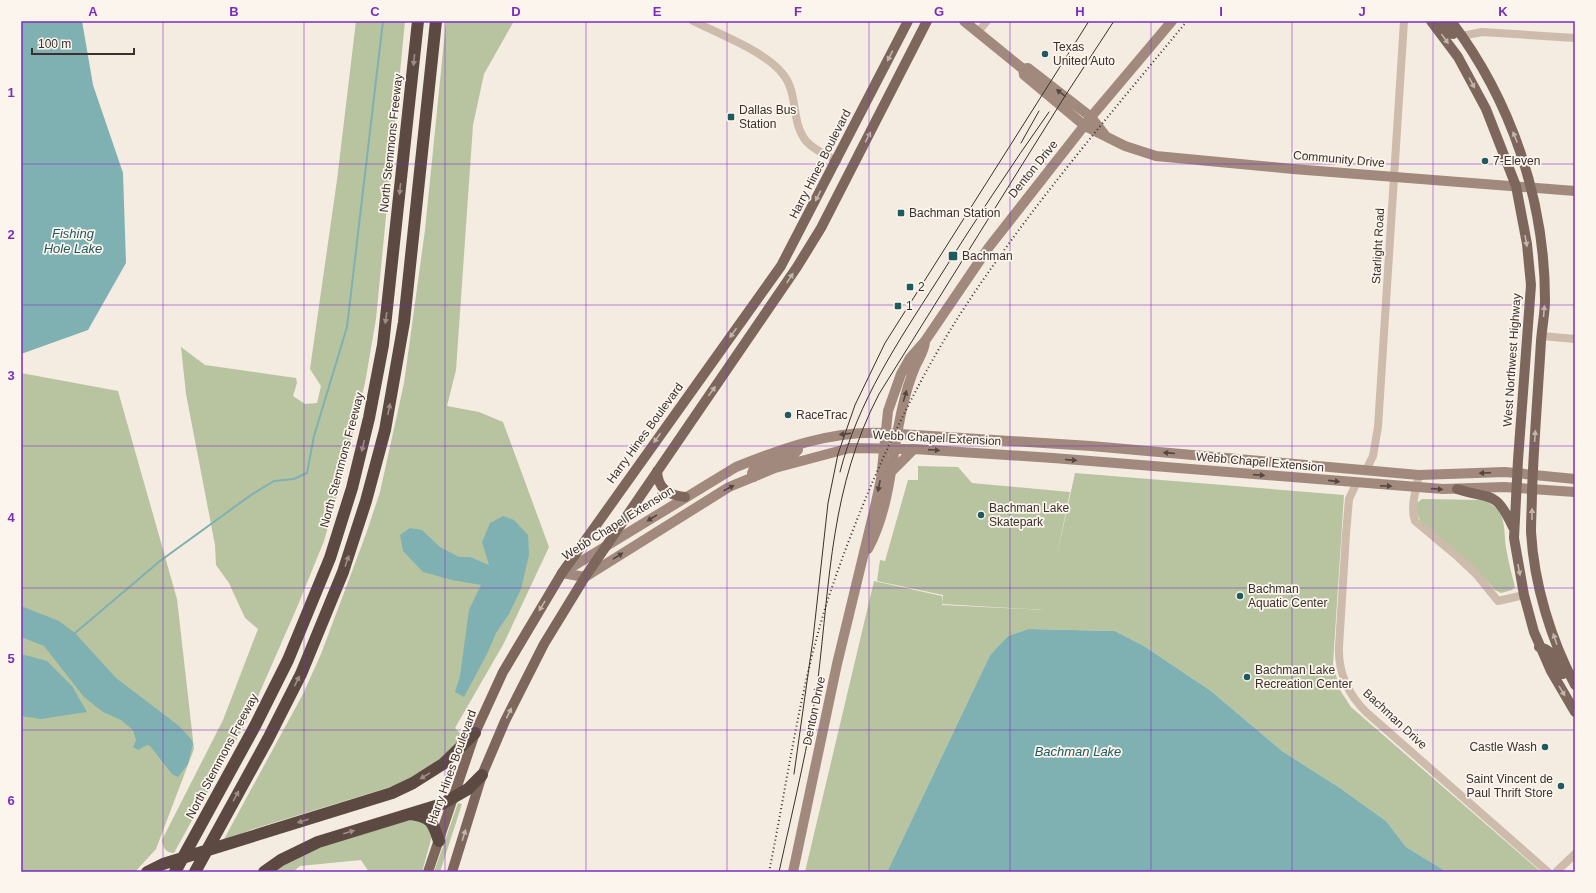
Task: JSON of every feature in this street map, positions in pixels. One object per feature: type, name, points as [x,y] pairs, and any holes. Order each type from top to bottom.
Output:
[{"type":"highway","name":"North Stemmons Freeway","points":[[176,869],[258,719],[294,647],[330,558],[352,488],[369,418],[383,345],[418,21]]},
{"type":"highway","points":[[195,872],[268,739],[316,640],[343,572],[376,466],[392,394],[404,322],[436,21]]},
{"type":"highway","points":[[147,872],[163,864],[392,793],[413,783],[443,764],[475,733]]},
{"type":"highway","points":[[264,872],[281,860],[318,842],[411,814],[453,799],[468,789],[482,774]]},
{"type":"highway","points":[[411,814],[424,816],[430,820],[439,842]]},
{"type":"main road","name":"Harry Hines Boulevard","points":[[428,872],[475,733],[503,672],[562,573],[786,259],[908,21]]},
{"type":"main road","points":[[452,872],[482,774],[523,682],[565,607],[689,423],[768,311],[820,228],[927,21]]},
{"type":"main road","name":"Community Drive","points":[[964,21],[1023,69],[1024,75],[1085,126],[1125,146],[1156,156],[1394,177],[1575,190]]},
{"type":"main road","name":"Denton Drive","points":[[793,872],[837,664],[864,556],[881,479],[884,433],[888,411],[902,374],[910,358],[925,341],[989,247],[1091,117],[1172,21]]},
{"type":"main road","name":"West Northwest Highway","points":[[1431,21],[1458,57],[1486,109],[1516,186],[1530,266],[1531,285],[1516,488],[1515,531],[1524,595],[1539,647],[1575,712]]},
{"type":"main road","points":[[1441,21],[1457,37],[1462,36]]},
{"type":"main road","points":[[1450,21],[1462,36],[1486,76],[1515,137],[1530,187],[1538,221],[1543,258],[1545,301],[1532,489],[1531,533],[1538,577],[1549,624],[1574,683]]},
{"type":"main road","name":"Community Drive","points":[[1023,69],[1028,68],[1091,117],[1105,135]]},
{"type":"main road","points":[[836,161],[850,172]]},
{"type":"main road","points":[[756,302],[768,311]]},
{"type":"main road","points":[[1528,332],[1533,335],[1535,340],[1533,368],[1539,378]]},
{"type":"main road","name":"Denton Drive","points":[[864,556],[875,536],[887,496],[906,391],[924,350],[925,341]]},
{"type":"main road","points":[[675,413],[689,423]]},
{"type":"main road","name":"Webb Chapel Extension","points":[[562,573],[736,467],[764,456],[832,435],[866,432],[1091,446],[1419,476],[1505,472],[1575,479]]},
{"type":"main road","points":[[1004,455],[1009,449],[1038,450],[1054,444]]},
{"type":"main road","points":[[754,477],[752,472],[754,468],[793,454],[802,445]]},
{"type":"main road","points":[[1090,462],[1091,446]]},
{"type":"main road","name":"Webb Chapel Extension","points":[[562,573],[585,577],[729,487],[775,468],[836,451],[863,447],[1004,455],[1416,488],[1516,488],[1575,492]]},
{"type":"main road","points":[[892,471],[914,449]]},
{"type":"main road","points":[[1220,472],[1222,458]]},
{"type":"main road","points":[[1356,484],[1366,470]]},
{"type":"main road","points":[[657,471],[659,485],[666,492],[685,497]]},
{"type":"main road","points":[[1457,489],[1473,494],[1487,495],[1496,500],[1502,506],[1515,531]]},
{"type":"main road","points":[[1539,647],[1547,649],[1551,652],[1562,674],[1574,683]]},
{"type":"street","points":[[693,21],[759,54],[776,67],[788,82],[792,91],[797,120],[802,135],[814,148],[836,161]]},
{"type":"street","points":[[977,33],[987,21]]},
{"type":"street","name":"Starlight Road","points":[[1366,470],[1374,456],[1378,427],[1389,281],[1404,21]]},
{"type":"street","points":[[1462,36],[1482,32],[1575,38]]},
{"type":"street","points":[[1542,336],[1575,339]]},
{"type":"street","points":[[1419,476],[1412,514],[1414,521],[1458,557],[1476,574],[1498,601],[1524,595]]},
{"type":"street","name":"Bachman Drive","points":[[1356,484],[1350,499],[1340,624],[1339,655],[1342,676],[1346,686],[1354,699],[1366,712],[1548,872]]},
{"type":"street","points":[[1556,872],[1575,854]]},
{"type":"green space","points":[[356,21],[405,21],[376,319],[365,383],[339,488],[324,541],[298,605],[249,717],[174,853],[171,853],[165,850],[162,840],[223,720],[258,629],[245,618],[229,583],[216,565],[215,545],[186,394],[181,347],[205,365],[296,378],[297,383],[293,396],[305,404],[317,403],[321,386],[310,369],[337,180]]},
{"type":"green space","points":[[446,21],[514,21],[484,74],[473,125],[456,370],[447,406],[479,412],[503,422],[549,547],[504,643],[455,728],[464,737],[443,759],[403,783],[253,829],[223,841],[303,694],[321,654],[366,534],[380,492],[404,383],[425,230]]},
{"type":"green space","points":[[21,373],[118,391],[177,599],[194,749],[156,849],[135,872],[21,872]]},
{"type":"green space","points":[[918,466],[958,467],[972,483],[1070,492],[1057,555],[1075,473],[1344,495],[1333,664],[1340,690],[1351,707],[1541,872],[1447,872],[1406,847],[1386,821],[1340,788],[1282,751],[1211,691],[1144,646],[1115,631],[1028,629],[1008,636],[990,655],[887,872],[805,872],[874,581],[942,596],[942,604],[943,595],[877,581],[880,560],[885,561],[908,480],[918,480]],"holes":[[[942,604],[1045,610],[942,605]]]},
{"type":"green space","points":[[1422,499],[1483,500],[1492,504],[1501,516],[1503,522],[1507,553],[1515,587],[1512,590],[1501,593],[1495,590],[1472,565],[1421,522],[1417,514],[1417,503]]},
{"type":"green space","points":[[458,803],[462,804],[440,872],[434,872]]},
{"type":"green space","points":[[413,819],[427,823],[432,836],[422,872],[369,872],[361,860],[300,866],[293,872],[273,872],[306,853],[323,846]]},
{"type":"water","name":"Fishing Hole Lake","points":[[21,21],[82,21],[93,85],[123,173],[126,263],[88,330],[21,354]]},
{"type":"water","points":[[503,516],[514,520],[528,535],[529,555],[521,589],[509,614],[496,633],[487,654],[464,697],[455,692],[460,676],[469,610],[481,585],[452,580],[423,572],[403,551],[400,535],[410,528],[422,530],[440,547],[459,557],[470,557],[489,565],[482,542],[490,523]]},
{"type":"water","points":[[21,606],[59,621],[75,633],[116,678],[179,726],[191,739],[193,744],[188,764],[178,777],[172,774],[150,746],[147,745],[138,750],[133,747],[136,740],[133,730],[121,720],[103,712],[84,697],[44,646],[21,637]]},
{"type":"water","name":"Bachman Lake","points":[[1028,629],[1115,631],[1144,646],[1211,691],[1282,751],[1340,788],[1386,821],[1406,847],[1447,872],[887,872],[990,655],[1008,636]]},
{"type":"water","points":[[21,654],[47,661],[72,686],[87,712],[41,719],[21,716]]},
{"type":"waterway","points":[[75,633],[160,561],[251,495],[274,481],[294,479],[307,473],[314,436],[347,327],[383,21]]},
{"type":"tram line","points":[[794,774],[813,639],[828,503],[838,454],[855,405],[885,343],[1089,21]]},
{"type":"tram line","points":[[779,872],[810,728],[818,679],[835,534],[851,463],[863,429],[879,394],[1065,96],[1114,21]]},
{"type":"tram line","points":[[1021,143],[1039,111]]},
{"type":"tram line","points":[[840,472],[857,421],[868,396],[894,350],[978,217],[1049,112]]},
{"type":"railway","points":[[769,872],[795,732],[810,662],[820,627],[830,593],[856,522],[903,415],[959,316],[985,277],[1068,166],[1187,21]]},
{"type":"place","name":"Texas United Auto","points":[[1045,54]]},
{"type":"place","name":"Dallas Bus Station","points":[[731,117]]},
{"type":"place","name":"7-Eleven","points":[[1485,161]]},
{"type":"place","name":"Bachman Station","points":[[901,213]]},
{"type":"place","name":"Bachman","points":[[953,256]]},
{"type":"place","name":"2","points":[[910,287]]},
{"type":"place","name":"1","points":[[898,306]]},
{"type":"place","name":"RaceTrac","points":[[788,415]]},
{"type":"place","name":"Bachman Lake Skatepark","points":[[981,515]]},
{"type":"place","name":"Bachman Aquatic Center","points":[[1240,596]]},
{"type":"place","name":"Bachman Lake Recreation Center","points":[[1247,677]]},
{"type":"place","name":"Castle Wash","points":[[1545,747]]},
{"type":"place","name":"Saint Vincent de Paul Thrift Store","points":[[1561,786]]}]
